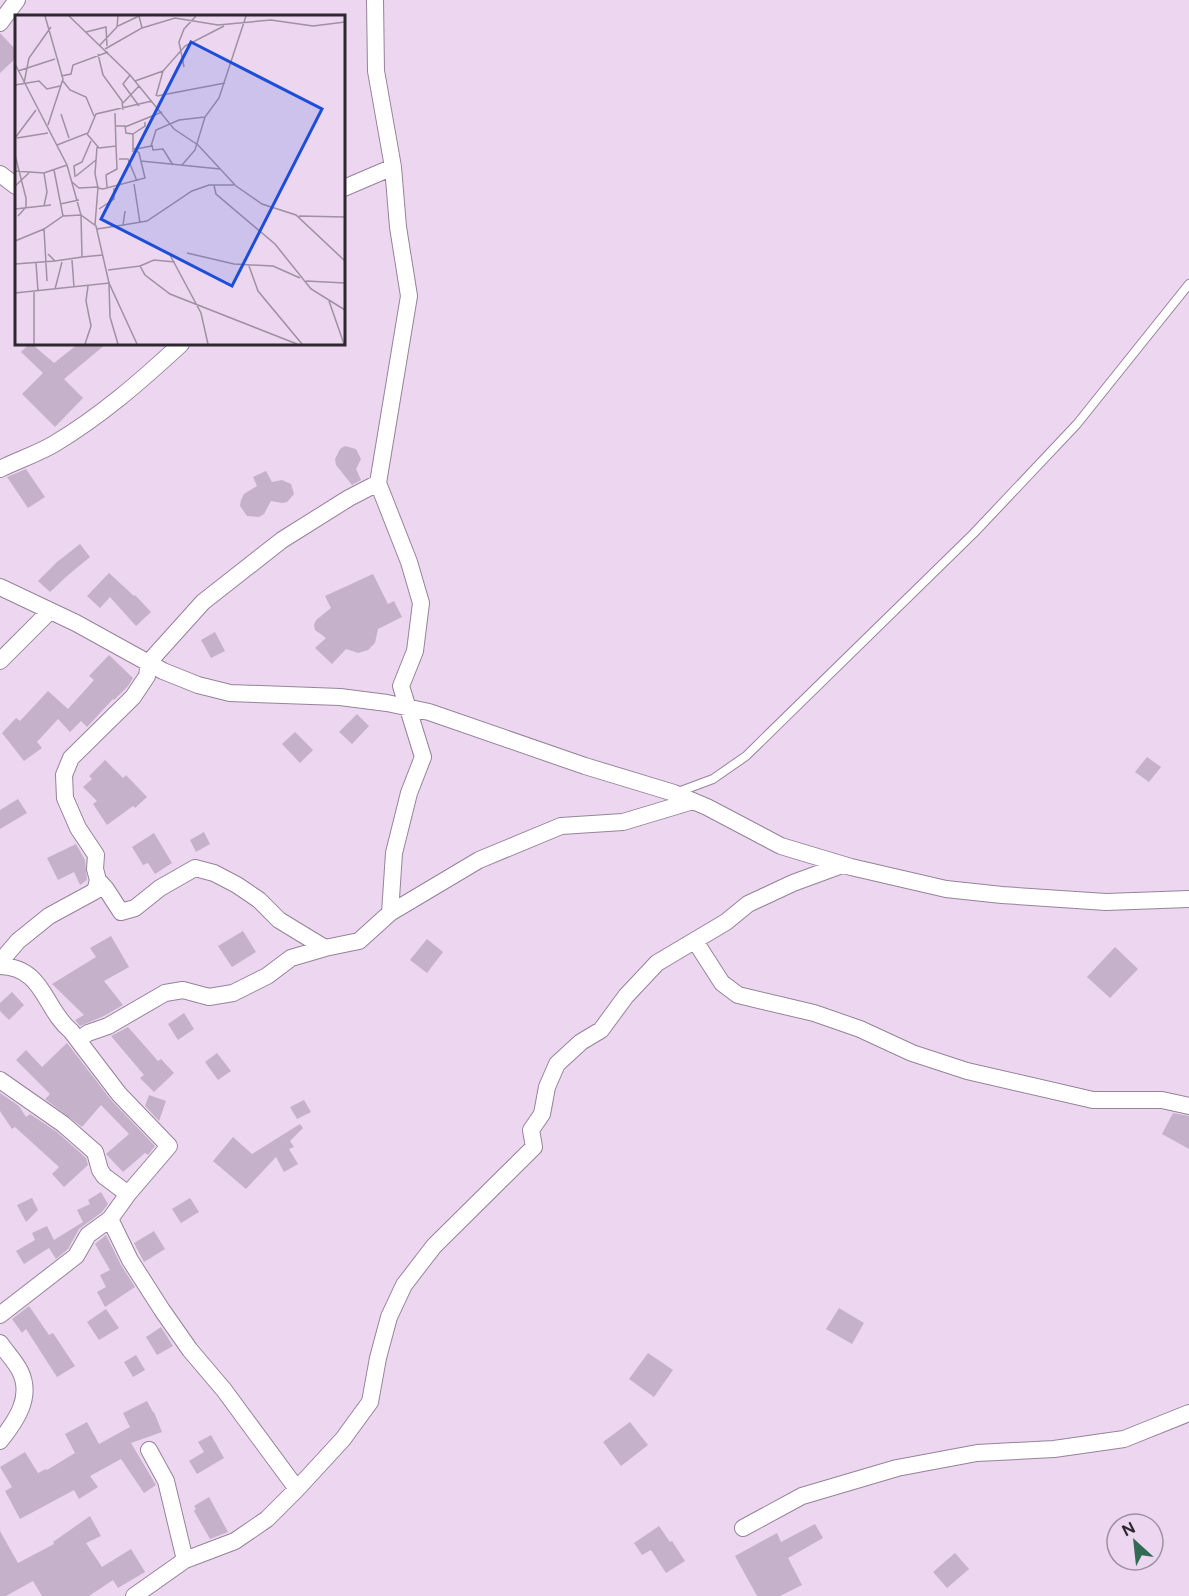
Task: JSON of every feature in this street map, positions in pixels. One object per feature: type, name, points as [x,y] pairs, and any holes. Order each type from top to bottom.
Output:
[{"type":"street","points":[[0,24],[17,0]]},
{"type":"street","points":[[375,0],[376,71],[393,167],[398,227],[409,296],[378,483],[409,562],[421,603],[415,651],[401,686],[423,757],[409,793],[394,853],[390,913]]},
{"type":"street","points":[[345,188],[393,167]]},
{"type":"street","points":[[0,174],[15,185]]},
{"type":"street","points":[[0,470],[52,446],[80,428],[137,384],[180,345]]},
{"type":"street","points":[[325,948],[279,920],[259,900],[237,885],[195,868],[160,888],[135,908],[121,912],[98,880],[95,869],[96,855],[78,828],[65,798],[64,775],[71,758],[134,697],[147,676],[149,662],[203,602],[282,540],[349,498],[378,483]]},
{"type":"street","points":[[0,587],[75,623],[163,671],[198,685],[230,693],[340,697],[407,708],[476,727],[585,766],[674,793],[781,846],[842,865],[946,889],[1002,895],[1106,902],[1189,899]]},
{"type":"street","points":[[0,661],[49,612]]},
{"type":"street","points":[[78,1040],[88,1033],[108,1026],[165,993],[183,990],[209,997],[233,993],[267,976],[291,958],[359,941],[390,913],[479,860],[561,826],[623,822],[693,801]]},
{"type":"street","points":[[134,1596],[185,1560],[235,1541],[267,1518],[297,1490],[343,1439],[370,1402],[389,1317],[404,1285],[434,1246],[534,1147],[531,1130],[542,1114],[547,1088],[557,1064],[581,1042],[601,1030],[626,996],[657,963],[726,922],[748,904],[842,865]]},
{"type":"street","points":[[0,1315],[76,1256],[88,1235],[110,1219],[169,1146],[119,1094],[78,1040],[62,1024],[37,984],[13,966],[0,964],[18,941],[49,916],[95,891],[98,880]]},
{"type":"street","points":[[695,941],[722,983],[738,995],[814,1013],[860,1029],[912,1053],[967,1071],[1093,1100],[1162,1100],[1189,1106]]},
{"type":"street","points":[[0,1080],[63,1124],[95,1152],[104,1176],[128,1194]]},
{"type":"street","points":[[110,1219],[130,1260],[162,1310],[297,1490]]},
{"type":"street","points":[[0,1343],[20,1371],[25,1386],[24,1403],[0,1442]]},
{"type":"street","points":[[743,1528],[802,1496],[897,1468],[977,1454],[1054,1449],[1124,1439],[1189,1413]]},
{"type":"street","points":[[149,1450],[166,1481],[185,1560]]},
{"type":"lane","points":[[674,793],[713,779],[746,756],[974,533],[1077,424],[1189,284]]},
{"type":"building","points":[[0,33],[15,49],[15,59],[0,73]]},
{"type":"building","points":[[28,345],[33,345],[54,363],[77,345],[105,345],[64,379],[83,398],[55,427],[22,394],[43,373],[21,352]]},
{"type":"building","points":[[345,446],[356,449],[361,459],[356,469],[361,480],[352,485],[336,465],[335,459],[340,449]]},
{"type":"building","points":[[26,469],[45,497],[28,508],[7,477]]},
{"type":"building","points":[[266,471],[272,482],[282,480],[291,484],[294,494],[287,502],[271,501],[264,514],[259,517],[247,516],[240,506],[241,500],[244,494],[257,486],[253,477]]},
{"type":"building","points":[[80,544],[90,557],[50,592],[38,581]]},
{"type":"building","points":[[109,573],[151,612],[136,626],[110,597],[100,608],[87,596]]},
{"type":"building","points":[[373,574],[388,604],[394,601],[402,617],[378,629],[375,643],[368,650],[358,653],[346,649],[332,664],[315,648],[326,638],[315,630],[314,625],[316,620],[331,608],[325,596]]},
{"type":"building","points":[[215,632],[225,651],[211,658],[201,640]]},
{"type":"building","points":[[109,655],[133,678],[128,686],[87,727],[81,721],[70,732],[58,719],[37,742],[42,748],[24,761],[2,733],[16,718],[20,721],[48,691],[68,709],[94,680],[89,676]]},
{"type":"building","points":[[357,714],[369,726],[352,744],[339,732]]},
{"type":"building","points":[[295,732],[313,750],[300,763],[282,744]]},
{"type":"building","points":[[1147,757],[1161,767],[1149,782],[1135,772]]},
{"type":"building","points":[[105,760],[123,778],[126,775],[147,797],[135,808],[133,806],[107,825],[93,804],[97,801],[83,787],[92,779],[89,776]]},
{"type":"building","points":[[18,799],[27,813],[0,829],[0,810]]},
{"type":"building","points":[[204,832],[210,844],[196,852],[190,840]]},
{"type":"building","points":[[154,833],[172,863],[155,874],[148,863],[143,865],[132,847]]},
{"type":"building","points":[[76,844],[85,860],[87,880],[80,885],[74,872],[58,880],[47,858]]},
{"type":"building","points":[[243,931],[256,952],[232,967],[218,946]]},
{"type":"building","points":[[111,936],[129,967],[104,981],[123,1005],[80,1026],[75,1020],[84,1015],[52,984],[96,957],[90,948]]},
{"type":"building","points":[[427,939],[443,952],[427,973],[410,960]]},
{"type":"building","points":[[1115,947],[1138,969],[1110,998],[1087,977]]},
{"type":"building","points":[[12,992],[24,1005],[9,1020],[0,1011],[0,1003]]},
{"type":"building","points":[[184,1013],[194,1029],[178,1040],[168,1024]]},
{"type":"building","points":[[128,1027],[158,1061],[161,1059],[174,1073],[154,1092],[140,1078],[144,1075],[111,1036]]},
{"type":"building","points":[[67,1043],[111,1100],[155,1146],[148,1155],[145,1153],[123,1172],[106,1154],[129,1134],[101,1105],[82,1127],[45,1099],[50,1094],[16,1060],[26,1050],[42,1067]]},
{"type":"building","points":[[217,1053],[231,1071],[218,1080],[205,1062]]},
{"type":"building","points":[[0,1093],[19,1106],[26,1117],[30,1114],[57,1132],[86,1158],[88,1165],[64,1187],[52,1174],[59,1167],[15,1127],[12,1129],[0,1111]]},
{"type":"building","points":[[149,1095],[166,1101],[159,1121],[145,1106]]},
{"type":"building","points":[[304,1100],[311,1112],[297,1119],[290,1107]]},
{"type":"building","points":[[1173,1113],[1189,1116],[1189,1149],[1162,1134]]},
{"type":"building","points":[[300,1124],[303,1128],[290,1141],[294,1147],[289,1149],[298,1164],[284,1172],[276,1157],[246,1189],[213,1161],[233,1137],[252,1154]]},
{"type":"building","points":[[101,1192],[108,1204],[102,1212],[79,1229],[68,1249],[56,1259],[49,1248],[24,1264],[16,1251],[35,1240],[32,1233],[47,1226],[54,1240],[83,1222],[77,1210],[90,1204],[88,1200]]},
{"type":"building","points":[[32,1198],[38,1210],[26,1222],[17,1205]]},
{"type":"building","points":[[190,1198],[199,1212],[181,1223],[172,1209]]},
{"type":"building","points":[[154,1231],[165,1249],[144,1262],[134,1243]]},
{"type":"building","points":[[106,1235],[135,1287],[105,1307],[97,1292],[106,1287],[100,1275],[110,1270],[95,1244]]},
{"type":"building","points":[[29,1306],[49,1335],[53,1333],[75,1366],[57,1377],[26,1329],[22,1333],[12,1319]]},
{"type":"building","points":[[839,1308],[864,1323],[852,1344],[826,1329]]},
{"type":"building","points":[[106,1309],[119,1328],[99,1340],[87,1322]]},
{"type":"building","points":[[161,1327],[173,1346],[157,1355],[146,1337]]},
{"type":"building","points":[[648,1353],[673,1370],[654,1397],[629,1379]]},
{"type":"building","points":[[136,1355],[145,1370],[133,1377],[124,1362]]},
{"type":"building","points":[[147,1401],[162,1432],[131,1443],[156,1485],[144,1493],[121,1459],[90,1476],[98,1487],[79,1499],[74,1490],[20,1519],[5,1491],[12,1487],[0,1467],[25,1452],[38,1473],[47,1470],[75,1453],[65,1434],[87,1422],[99,1444],[130,1427],[123,1413]]},
{"type":"building","points":[[630,1422],[648,1445],[621,1466],[603,1442]]},
{"type":"building","points":[[211,1435],[224,1458],[197,1474],[189,1461],[204,1452],[198,1442]]},
{"type":"building","points":[[209,1497],[228,1532],[210,1539],[194,1511],[196,1509],[194,1506]]},
{"type":"building","points":[[90,1516],[101,1536],[86,1543],[102,1567],[131,1549],[145,1572],[118,1588],[113,1580],[89,1596],[42,1596],[33,1581],[6,1596],[0,1596],[0,1531],[18,1563],[54,1544],[53,1542]]},
{"type":"building","points":[[815,1524],[823,1538],[788,1558],[802,1585],[780,1596],[757,1596],[735,1556],[777,1533],[781,1542]]},
{"type":"building","points":[[659,1526],[685,1561],[666,1573],[651,1550],[642,1555],[634,1543]]},
{"type":"building","points":[[955,1553],[969,1569],[947,1588],[933,1572]]}]
